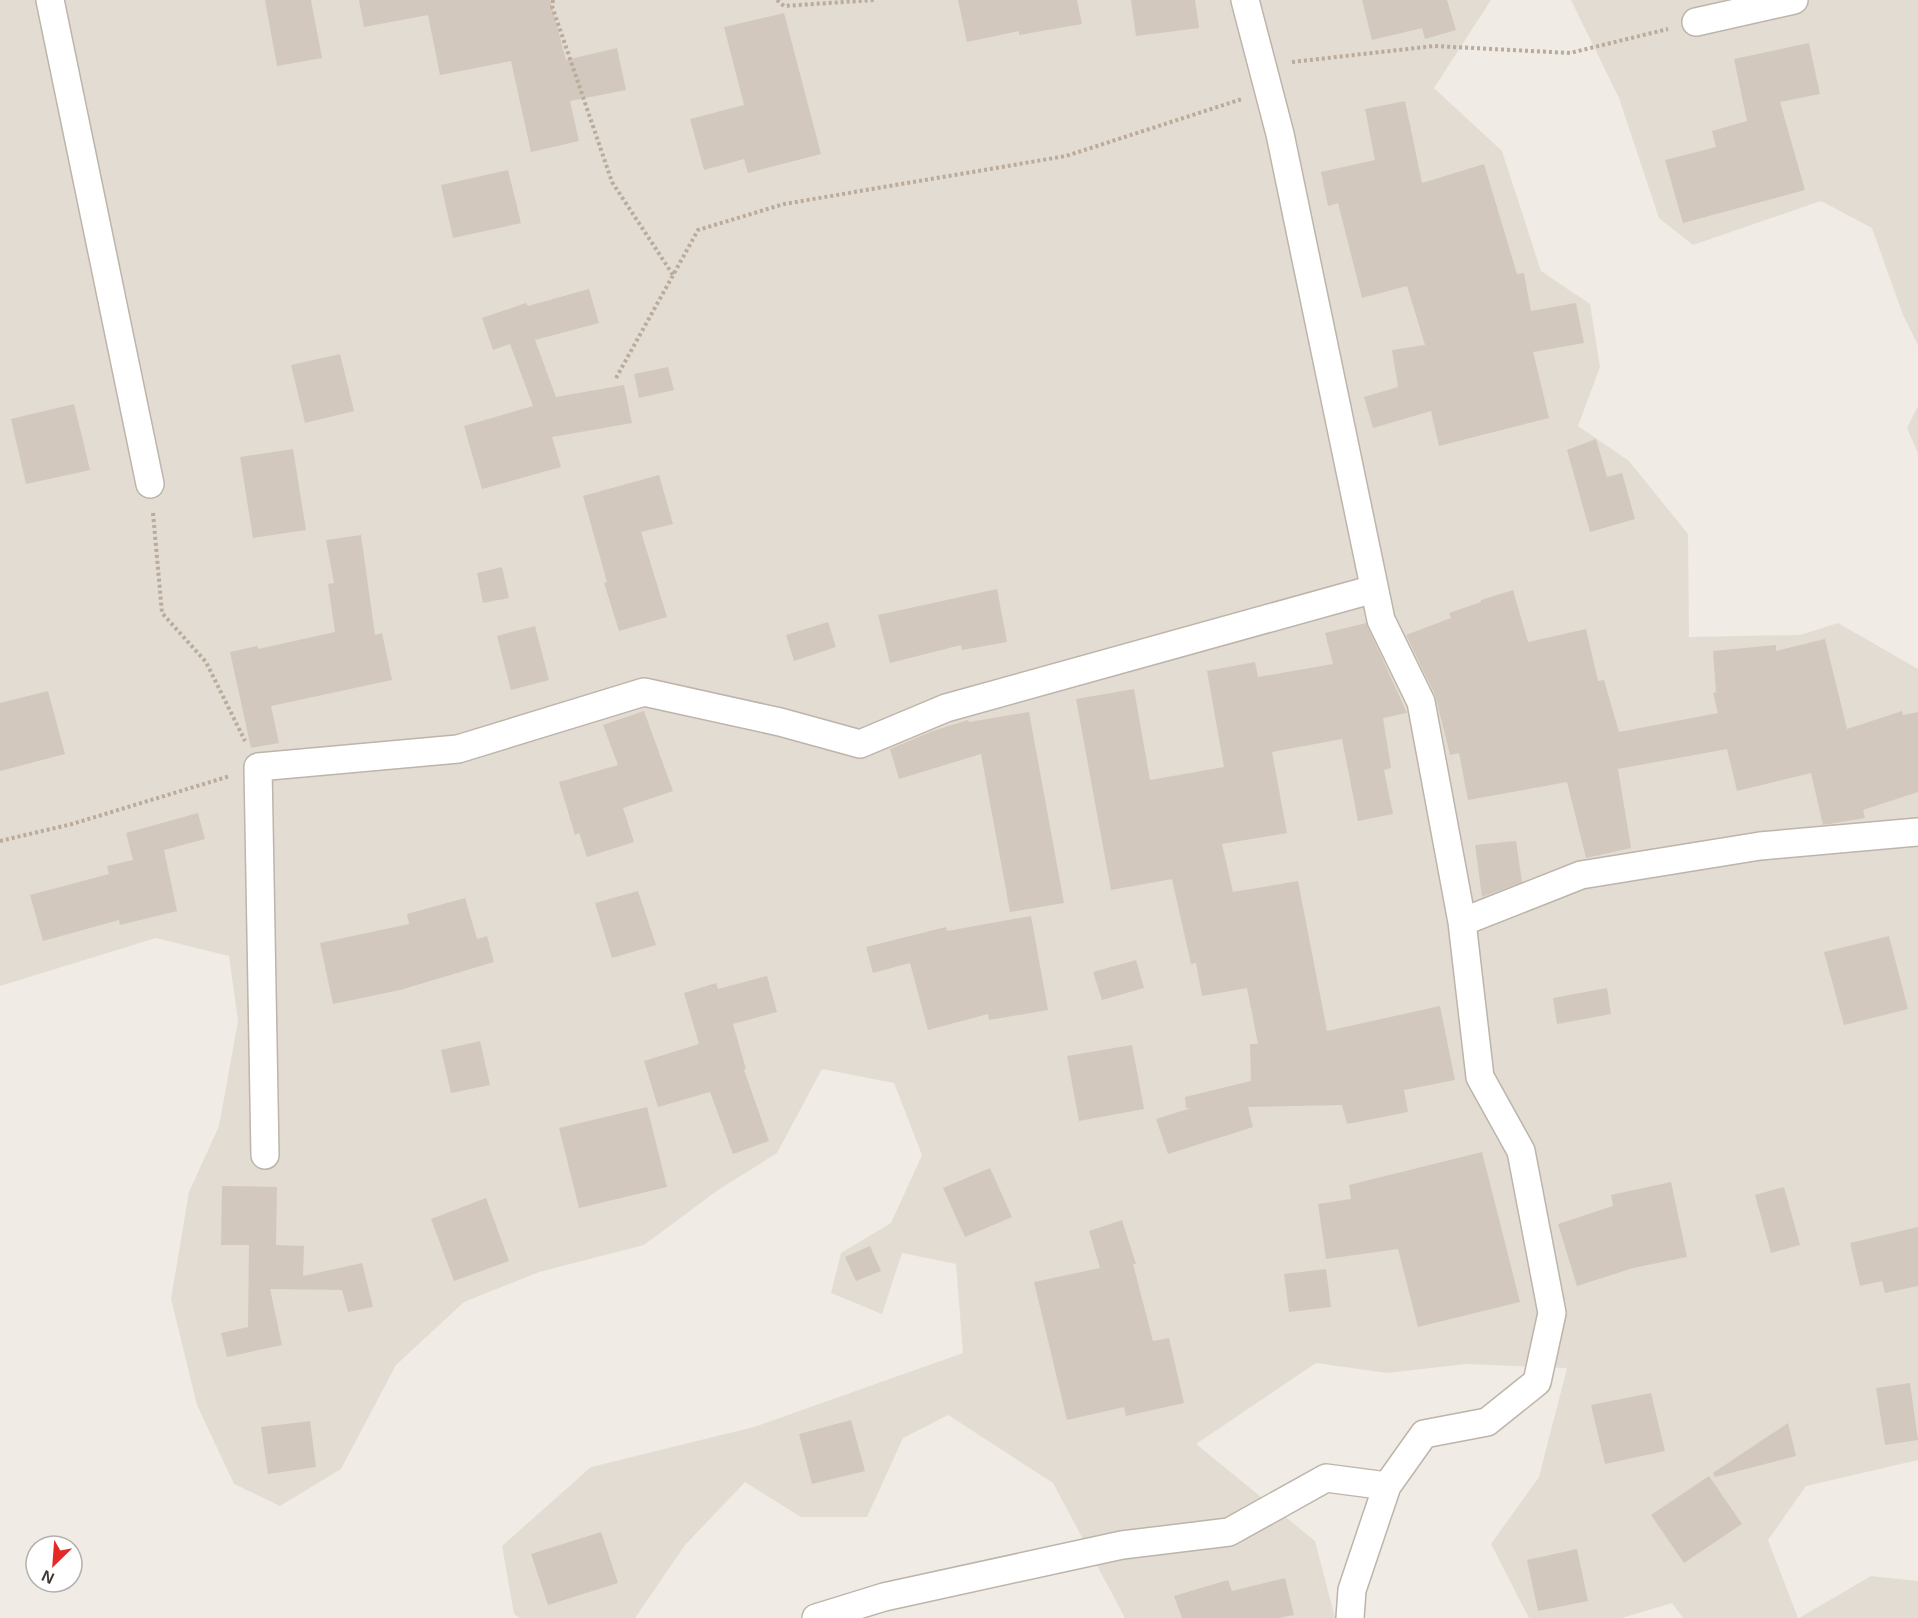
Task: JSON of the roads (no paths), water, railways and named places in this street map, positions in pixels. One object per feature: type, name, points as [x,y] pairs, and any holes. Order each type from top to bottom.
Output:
[{"type":"street","points":[[51,0],[150,484]]},
{"type":"street","points":[[1245,0],[1285,156],[1381,620],[1421,702],[1462,921],[1480,1077],[1521,1151],[1552,1313],[1537,1382],[1487,1422],[1424,1434],[1387,1486],[1352,1590],[1350,1618]]},
{"type":"street","points":[[1695,22],[1794,0]]},
{"type":"street","points":[[265,1155],[258,767],[458,749],[644,692],[780,722],[860,744],[946,708],[1374,589]]},
{"type":"street","points":[[1462,921],[1581,875],[1760,846],[1918,832]]},
{"type":"street","points":[[816,1618],[884,1597],[1122,1545],[1229,1532],[1326,1478],[1387,1486]]}]
